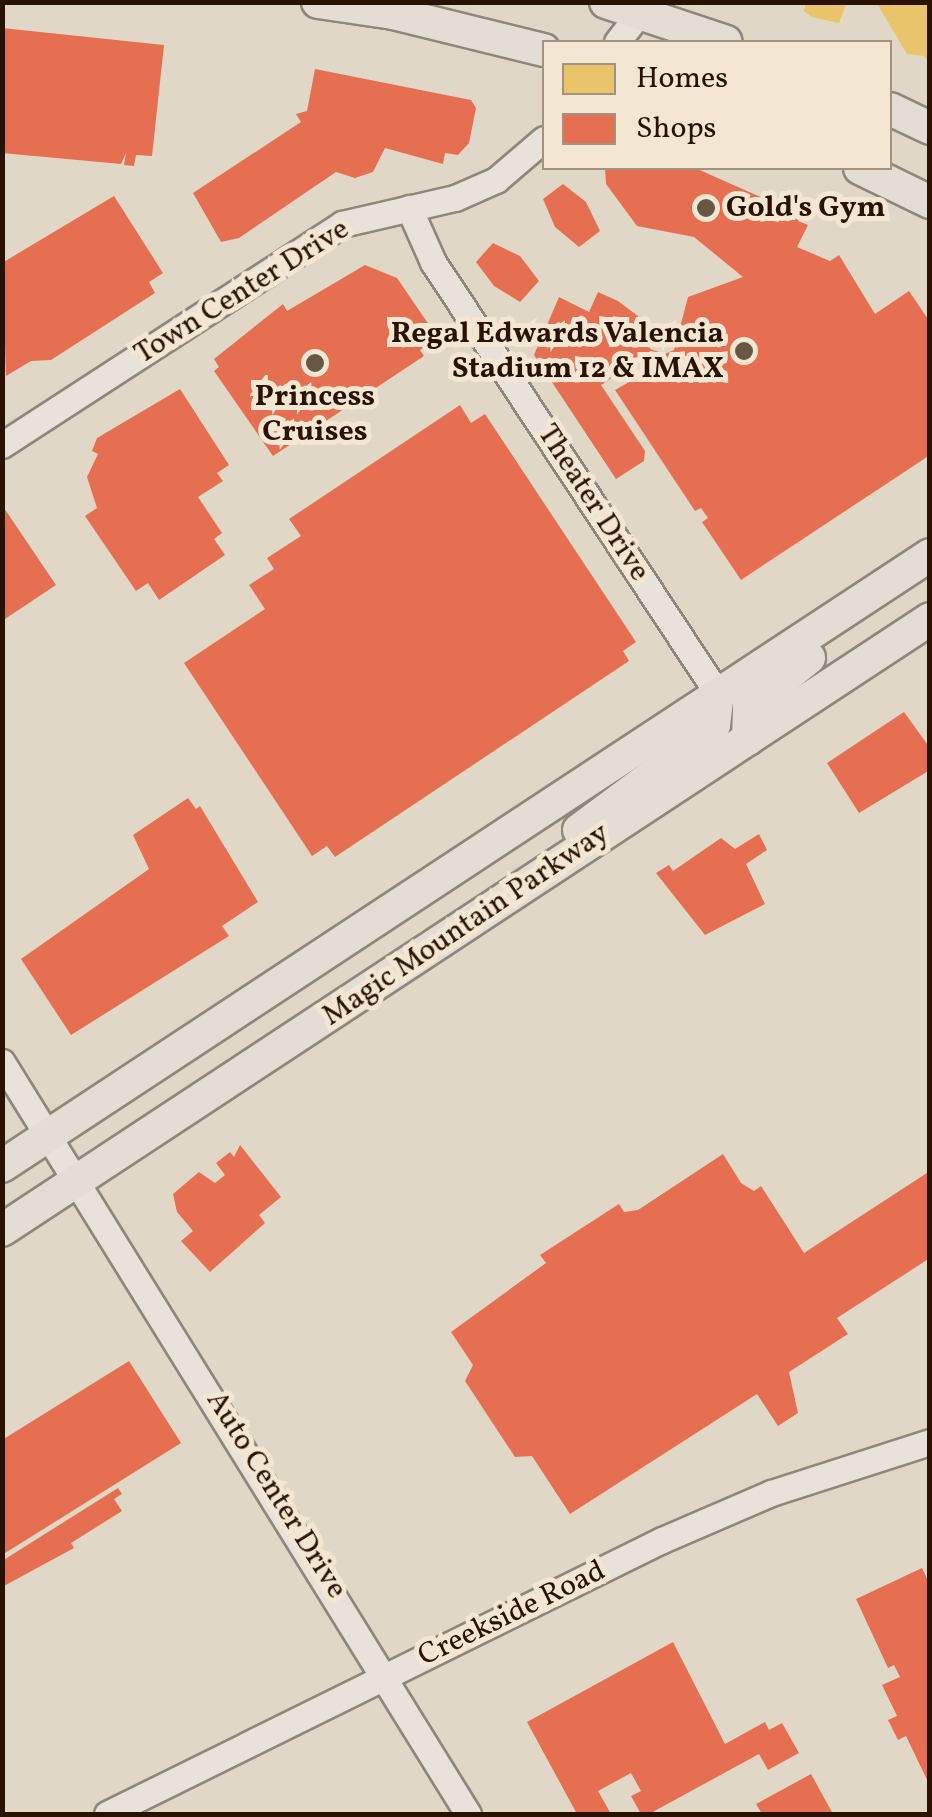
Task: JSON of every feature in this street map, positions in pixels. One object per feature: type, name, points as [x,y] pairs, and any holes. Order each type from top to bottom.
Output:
[{"type":"main road","points":[[318,2],[393,12],[542,49]]},
{"type":"main road","points":[[606,2],[644,8],[721,40]]},
{"type":"main road","points":[[892,110],[930,128]]},
{"type":"main road","points":[[864,170],[924,200]]},
{"type":"main road","points":[[748,739],[745,716],[760,696],[880,606],[928,556]]},
{"type":"main road","name":"Magic Mountain Parkway","points":[[2,1166],[928,556]]},
{"type":"main road","name":"Magic Mountain Parkway","points":[[2,1230],[930,619]]},
{"type":"main road","points":[[563,860],[584,820],[714,725],[718,694]]},
{"type":"street","points":[[619,40],[644,8]]},
{"type":"street","name":"Town Center Drive","points":[[2,445],[342,224],[496,180],[542,141]]},
{"type":"street","name":"Theater Drive","points":[[408,208],[433,262],[718,694]]},
{"type":"street","points":[[2,1062],[78,1179]]},
{"type":"street","name":"Auto Center Drive","points":[[78,1179],[387,1674],[468,1814]]},
{"type":"street","name":"Creekside Road","points":[[107,1814],[387,1674],[756,1500],[930,1442]]},
{"type":"building: Homes","points":[[806,2],[847,2],[839,23],[812,17],[804,11]]},
{"type":"building: Homes","points":[[876,2],[930,2],[930,64],[924,56],[907,54]]},
{"type":"building: Shops","points":[[2,28],[164,45],[152,156],[136,155],[134,166],[124,165],[126,153],[121,164],[2,153]]},
{"type":"building: Shops","points":[[315,69],[471,100],[476,108],[469,143],[458,155],[445,153],[443,164],[385,148],[373,172],[355,178],[336,172],[239,238],[221,242],[193,193],[301,122],[296,114],[307,111]]},
{"type":"building: Shops","points":[[605,170],[700,170],[801,215],[798,221],[808,225],[797,247],[830,261],[839,255],[875,314],[909,291],[930,322],[930,455],[741,580],[702,522],[708,518],[701,508],[695,511],[615,390],[647,372],[643,366],[655,360],[650,352],[601,385],[645,451],[644,461],[616,479],[534,355],[559,297],[589,312],[598,292],[618,301],[638,316],[640,331],[655,338],[650,349],[665,354],[674,350],[688,297],[743,277],[694,237],[637,226],[606,184]]},
{"type":"building: Shops","points":[[563,184],[586,202],[600,231],[579,247],[555,227],[543,199]]},
{"type":"building: Shops","points":[[114,196],[163,273],[149,282],[155,293],[51,360],[31,361],[6,376],[2,263]]},
{"type":"building: Shops","points":[[493,243],[520,256],[539,281],[520,302],[494,286],[476,262]]},
{"type":"building: Shops","name":"Princess Cruises","points":[[365,265],[397,278],[438,338],[420,350],[424,356],[273,456],[214,371],[219,367],[214,359],[283,304],[287,311]]},
{"type":"building: Shops","name":"Princess Cruises","points":[[180,389],[229,465],[217,473],[223,481],[198,497],[222,533],[214,539],[225,555],[159,600],[148,583],[136,591],[85,516],[97,508],[87,477],[98,454],[92,451],[97,438]]},
{"type":"building: Shops","points":[[460,405],[471,423],[485,414],[636,642],[623,651],[629,661],[335,857],[327,846],[312,856],[184,663],[265,609],[249,585],[274,569],[267,558],[301,536],[289,519]]},
{"type":"building: Shops","points":[[2,505],[56,585],[2,621]]},
{"type":"building: Shops","points":[[904,712],[930,748],[930,770],[859,813],[827,763]]},
{"type":"building: Shops","points":[[188,798],[196,809],[200,806],[258,902],[222,926],[229,936],[71,1035],[21,959],[149,869],[133,835]]},
{"type":"building: Shops","points":[[759,834],[767,850],[746,864],[765,904],[705,935],[656,873],[669,865],[673,871],[721,838],[735,849]]},
{"type":"building: Shops","points":[[240,1145],[281,1197],[259,1215],[265,1223],[210,1272],[181,1241],[193,1231],[177,1212],[173,1194],[199,1172],[215,1183],[225,1175],[216,1163],[230,1152],[234,1157]]},
{"type":"building: Shops","points":[[723,1154],[741,1183],[754,1191],[761,1186],[804,1253],[930,1171],[930,1258],[837,1318],[848,1334],[789,1372],[798,1413],[778,1426],[757,1394],[570,1514],[532,1456],[515,1457],[465,1381],[473,1365],[451,1332],[546,1263],[540,1255],[619,1204],[624,1212],[638,1210]]},
{"type":"building: Shops","points":[[129,1361],[181,1443],[2,1555],[2,1440]]},
{"type":"building: Shops","points":[[118,1488],[122,1494],[114,1499],[122,1511],[71,1543],[74,1548],[2,1587],[2,1561]]},
{"type":"building: Shops","points":[[922,1568],[930,1585],[930,1786],[906,1736],[898,1740],[888,1720],[897,1716],[882,1685],[900,1677],[894,1665],[888,1668],[856,1599]]},
{"type":"building: Shops","points":[[673,1642],[725,1744],[765,1722],[769,1730],[782,1723],[799,1753],[768,1770],[759,1754],[649,1814],[641,1814],[631,1796],[641,1791],[631,1773],[598,1791],[611,1814],[577,1814],[527,1722]]},
{"type":"building: Shops","points":[[811,1774],[833,1814],[762,1814],[756,1804]]},
{"type":"place","name":"Gold's Gym","points":[[706,208]]},
{"type":"place","name":"Regal Edwards Valencia Stadium 12 & IMAX","points":[[744,351]]},
{"type":"place","name":"Princess Cruises","points":[[315,363]]}]
